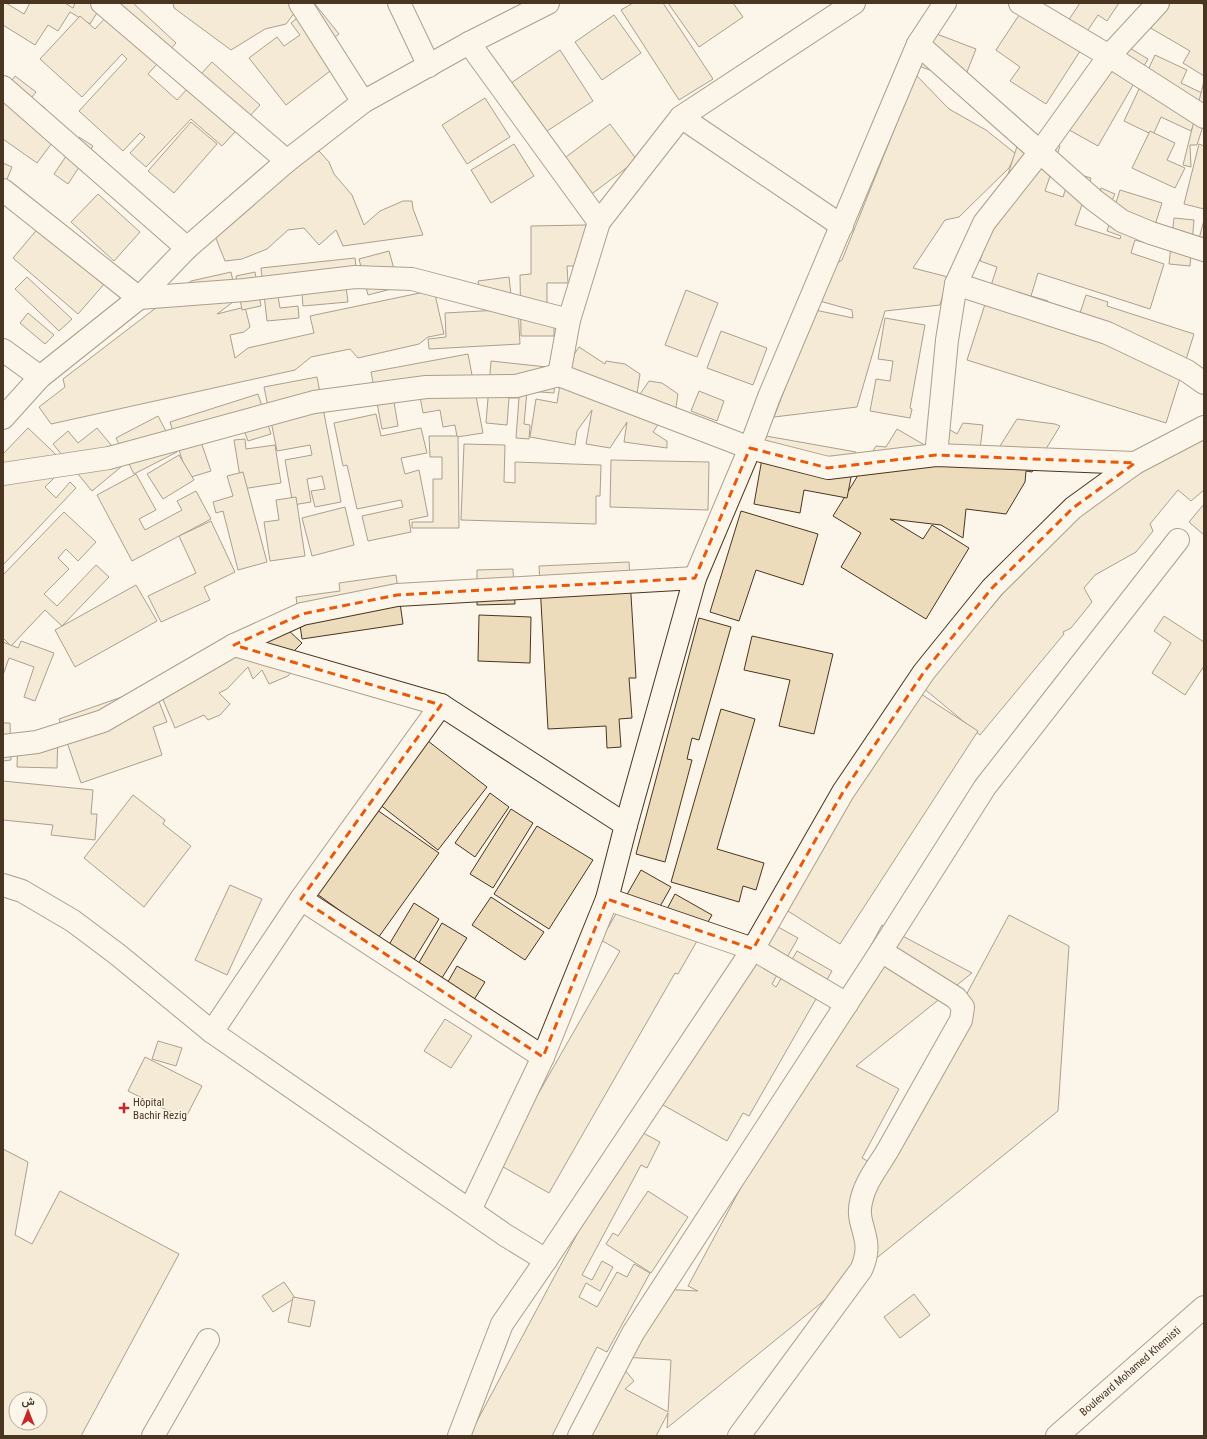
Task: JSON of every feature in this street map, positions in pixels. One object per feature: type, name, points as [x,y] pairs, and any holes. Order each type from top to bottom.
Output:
[{"type":"street","points":[[102,3],[287,161]]},
{"type":"street","points":[[300,3],[363,102]]},
{"type":"street","points":[[399,3],[429,66]]},
{"type":"street","points":[[559,375],[569,320],[599,222],[681,117],[854,3]]},
{"type":"street","points":[[470,1210],[543,1058],[607,899],[626,825],[695,578],[750,448],[769,397],[918,44],[945,3]]},
{"type":"street","points":[[1020,3],[1109,56],[1204,117]]},
{"type":"street","points":[[936,455],[947,340],[956,284],[984,223],[1040,152],[1109,56],[1158,3]]},
{"type":"street","points":[[3,418],[40,378],[139,298],[188,248],[287,161],[363,102],[538,5]]},
{"type":"street","points":[[469,43],[599,222]]},
{"type":"street","points":[[918,44],[1094,200],[1122,221],[1151,233],[1204,250]]},
{"type":"street","points":[[3,87],[188,248]]},
{"type":"street","points":[[681,117],[842,226]]},
{"type":"street","points":[[3,190],[139,298],[245,290],[355,277],[412,279],[569,320]]},
{"type":"street","points":[[956,284],[1107,333],[1187,371],[1204,383]]},
{"type":"street","points":[[3,350],[40,378]]},
{"type":"street","points":[[3,474],[109,458],[314,402],[426,387],[516,386],[559,375],[750,448],[828,468],[936,455],[1135,463]]},
{"type":"street","points":[[459,1436],[502,1324],[753,949],[843,792],[924,672],[992,588],[1073,508],[1135,463],[1204,427]]},
{"type":"street","points":[[579,1436],[633,1333],[847,1004],[985,787],[1178,540]]},
{"type":"street","points":[[3,746],[37,742],[103,721],[234,645],[302,614],[397,595],[695,578]]},
{"type":"street","points":[[234,645],[441,705],[626,825]]},
{"type":"street","points":[[212,1032],[301,899],[441,705]]},
{"type":"street","points":[[3,885],[22,891],[73,921],[117,954],[212,1032],[505,1235],[546,1260]]},
{"type":"street","points":[[301,899],[543,1058]]},
{"type":"street","points":[[607,899],[753,949],[847,1004]]},
{"type":"street","points":[[739,1436],[861,1270],[867,1258],[867,1244],[860,1203],[869,1180],[886,1153],[961,1020],[963,1007],[956,998],[881,951]]},
{"type":"street","name":"Boulevard Mohamed Khemisti","points":[[1057,1436],[1204,1307]]},
{"type":"street","points":[[153,1436],[208,1340]]},
{"type":"highlighted area","points":[[750,448],[828,468],[936,455],[1135,463],[1073,508],[992,588],[924,672],[843,792],[753,949],[607,899],[543,1057],[301,899],[441,705],[234,645],[302,614],[397,595],[695,578]]},
{"type":"building","points":[[3,3],[6,3],[24,14],[30,3],[65,3],[73,8],[75,3],[103,3],[90,24],[70,12],[58,31],[48,25],[35,45],[3,25]]},
{"type":"building","points":[[119,3],[133,3],[176,43],[148,74],[177,100],[212,62],[260,105],[222,146],[191,119],[146,167],[130,153],[145,137],[140,133],[123,151],[79,111],[127,59],[122,54],[82,97],[40,59],[80,16],[95,29]]},
{"type":"building","points":[[173,3],[302,3],[286,24],[265,29],[231,50],[174,8]]},
{"type":"building","points":[[633,3],[663,3],[713,79],[679,100],[621,10]]},
{"type":"building","points":[[668,3],[733,3],[743,17],[699,47]]},
{"type":"building","points":[[1027,3],[1064,27],[1080,3],[1119,3],[1107,21],[1098,15],[1080,42],[1084,45],[1046,104],[1010,81],[1020,67],[996,50]]},
{"type":"building","points":[[1154,3],[1201,3],[1204,6],[1204,76],[1183,63],[1190,51],[1142,23]]},
{"type":"building","points":[[315,4],[339,34],[320,49],[334,68],[286,105],[249,58],[277,37],[284,46],[300,35],[291,23]]},
{"type":"building","points":[[614,15],[641,53],[602,80],[575,42]]},
{"type":"building","points":[[929,31],[976,49],[963,82],[916,65]]},
{"type":"building","points":[[1113,38],[1148,59],[1098,146],[1062,126]]},
{"type":"building","points":[[560,50],[593,101],[541,135],[508,85]]},
{"type":"building","points":[[1155,55],[1187,70],[1181,83],[1204,94],[1204,103],[1191,131],[1161,117],[1153,135],[1124,121]]},
{"type":"building","points":[[916,75],[949,109],[986,130],[1016,154],[1009,168],[959,217],[945,220],[913,268],[948,277],[940,305],[885,311],[857,407],[774,417],[815,310],[853,318],[852,310],[816,300],[829,268],[842,260]]},
{"type":"building","points":[[15,76],[36,92],[31,98],[45,108],[43,111],[64,127],[37,163],[3,139],[3,93]]},
{"type":"building","points":[[1204,81],[1204,123],[1197,145],[1190,145],[1191,167],[1183,165]]},
{"type":"building","points":[[485,98],[510,137],[467,164],[442,125]]},
{"type":"building","points":[[191,122],[217,144],[174,193],[148,171]]},
{"type":"building","points":[[610,124],[637,160],[589,196],[562,160]]},
{"type":"building","points":[[1150,131],[1175,143],[1167,160],[1185,168],[1175,188],[1132,168]]},
{"type":"building","points":[[1021,134],[1060,146],[1045,191],[1063,197],[1071,172],[1091,178],[1075,225],[1120,239],[1121,236],[1107,231],[1120,190],[1162,203],[1149,244],[1135,240],[1131,253],[1164,264],[1150,309],[1038,273],[1031,296],[1048,301],[1042,321],[1074,331],[1086,295],[1108,302],[1107,306],[1194,334],[1166,423],[967,360],[997,267],[980,261]]},
{"type":"building","points":[[79,137],[93,146],[68,184],[54,174]]},
{"type":"building","points":[[514,144],[534,176],[491,203],[471,170]]},
{"type":"building","points":[[1199,144],[1204,146],[1204,209],[1184,204]]},
{"type":"building","points":[[319,151],[329,162],[334,174],[352,195],[364,225],[380,211],[403,201],[412,201],[413,209],[423,235],[343,246],[336,230],[319,245],[304,228],[288,230],[267,249],[242,259],[225,261],[215,236],[305,157]]},
{"type":"building","points":[[3,163],[12,167],[3,189]]},
{"type":"building","points":[[1101,188],[1115,194],[1107,212],[1093,205]]},
{"type":"building","points":[[98,194],[140,232],[114,261],[71,222]]},
{"type":"building","points":[[1174,218],[1194,220],[1190,266],[1169,264]]},
{"type":"building","points":[[1204,220],[1204,252],[1196,250]]},
{"type":"building","points":[[586,225],[586,266],[567,266],[568,283],[547,283],[547,305],[554,305],[554,336],[521,336],[520,275],[531,274],[531,226]]},
{"type":"building","points":[[40,226],[105,283],[78,314],[13,258]]},
{"type":"building","points":[[389,251],[399,287],[368,295],[359,259]]},
{"type":"building","points":[[355,258],[358,285],[346,287],[348,302],[303,306],[302,293],[278,296],[280,308],[298,306],[299,318],[267,321],[261,268]]},
{"type":"building","points":[[231,272],[237,299],[217,314],[245,307],[250,327],[244,332],[230,335],[235,358],[248,348],[314,333],[310,316],[434,290],[444,334],[428,337],[419,344],[358,358],[350,349],[311,357],[295,370],[51,424],[39,407],[65,387],[63,379],[191,281]]},
{"type":"building","points":[[255,272],[261,306],[242,310],[236,276]]},
{"type":"building","points":[[27,277],[72,319],[59,331],[15,289]]},
{"type":"building","points":[[509,277],[511,295],[481,299],[478,281]]},
{"type":"building","points":[[686,290],[718,303],[697,357],[665,345]]},
{"type":"building","points":[[518,309],[520,344],[429,349],[428,339],[446,337],[445,313]]},
{"type":"building","points":[[28,313],[54,335],[45,344],[20,323]]},
{"type":"building","points":[[885,318],[925,325],[910,408],[912,409],[910,418],[870,411],[876,379],[890,381],[893,361],[878,359]]},
{"type":"building","points":[[721,331],[767,348],[753,385],[707,368]]},
{"type":"building","points":[[579,347],[605,364],[606,361],[625,364],[640,374],[636,400],[649,381],[662,383],[678,394],[674,420],[662,419],[653,432],[667,441],[667,448],[624,442],[627,422],[610,448],[586,444],[592,410],[577,431],[575,445],[530,437],[536,399],[557,403],[562,372]]},
{"type":"building","points":[[468,354],[483,433],[457,437],[455,425],[443,427],[440,410],[423,413],[420,397],[394,402],[398,426],[382,429],[371,372]]},
{"type":"building","points":[[491,361],[556,368],[554,393],[527,391],[524,424],[530,425],[529,439],[516,438],[519,398],[509,398],[507,425],[486,423]]},
{"type":"building","points":[[317,377],[341,502],[315,507],[311,491],[325,489],[322,476],[307,479],[311,502],[293,505],[285,460],[312,455],[310,445],[277,451],[264,387]]},
{"type":"building","points":[[699,391],[724,401],[717,421],[691,411]]},
{"type":"building","points":[[258,394],[271,434],[248,441],[242,425],[200,439],[211,471],[188,478],[170,422]]},
{"type":"building","points":[[376,414],[381,436],[421,428],[427,453],[401,458],[405,474],[419,470],[428,516],[409,520],[411,532],[368,541],[362,516],[403,507],[401,500],[357,509],[347,465],[343,466],[334,423]]},
{"type":"building","points":[[158,416],[177,452],[134,474],[116,438]]},
{"type":"building","points":[[1017,419],[1060,426],[1032,472],[1026,471],[1025,482],[1006,514],[966,509],[963,538],[941,525],[890,519],[923,539],[932,525],[969,548],[926,619],[841,567],[861,533],[833,516],[876,446],[886,447],[897,429],[928,447],[942,425],[957,434],[963,423],[983,425],[980,449],[993,457]]},
{"type":"building","points":[[1204,425],[1204,490],[1191,501],[1178,490],[1150,524],[1153,531],[1136,552],[1095,575],[1084,588],[1092,602],[1071,628],[1063,632],[1064,634],[980,735],[922,687],[984,612],[991,608],[1080,500]]},
{"type":"building","points":[[28,428],[67,465],[45,487],[56,498],[70,482],[76,488],[3,565],[3,454]]},
{"type":"building","points":[[97,428],[117,452],[112,456],[121,467],[92,491],[53,444],[68,431],[78,443]]},
{"type":"building","points":[[429,436],[458,436],[459,528],[412,528],[412,522],[433,522],[433,479],[442,479],[442,457],[430,457]]},
{"type":"building","points":[[766,436],[856,452],[847,498],[804,490],[800,513],[754,504]]},
{"type":"building","points":[[245,439],[246,449],[275,445],[281,483],[242,489],[234,440]]},
{"type":"building","points":[[464,444],[505,445],[504,482],[515,483],[515,462],[601,465],[600,496],[596,496],[596,524],[461,520]]},
{"type":"building","points":[[179,455],[194,480],[163,499],[147,474]]},
{"type":"building","points":[[611,460],[709,462],[708,510],[610,507]]},
{"type":"building","points":[[243,472],[267,562],[238,570],[223,511],[216,513],[213,502],[233,496],[227,476]]},
{"type":"building","points":[[136,474],[156,510],[139,519],[145,530],[182,510],[177,501],[196,491],[211,519],[132,561],[97,495]]},
{"type":"building","points":[[296,497],[305,556],[270,561],[264,522],[279,520],[276,500]]},
{"type":"building","points":[[1204,504],[1204,535],[1189,522]]},
{"type":"building","points":[[345,507],[354,545],[312,556],[302,518]]},
{"type":"building","points":[[741,511],[818,534],[803,585],[756,570],[739,621],[710,612]]},
{"type":"building","points":[[64,512],[96,542],[78,561],[66,549],[58,558],[69,569],[44,594],[57,606],[96,565],[109,577],[62,626],[45,610],[11,646],[3,638],[3,575]]},
{"type":"building","points":[[211,521],[235,572],[204,587],[210,600],[161,622],[148,596],[196,573],[179,536]]},
{"type":"building","points":[[629,562],[636,678],[629,678],[632,718],[619,719],[621,747],[607,748],[606,726],[548,729],[539,566]]},
{"type":"building","points":[[513,569],[515,604],[477,605],[477,570]]},
{"type":"building","points":[[396,575],[403,624],[302,639],[296,597],[340,591],[339,583]]},
{"type":"building","points":[[136,585],[157,621],[75,667],[55,630]]},
{"type":"building","points":[[479,615],[531,617],[530,663],[478,661]]},
{"type":"building","points":[[1164,616],[1204,642],[1204,666],[1185,695],[1152,673],[1171,643],[1154,631]]},
{"type":"building","points":[[699,618],[731,627],[699,740],[692,738],[687,759],[692,760],[665,862],[636,854]]},
{"type":"building","points":[[244,628],[252,636],[287,629],[302,643],[294,651],[299,664],[288,676],[269,684],[262,670],[253,679],[248,667],[227,689],[219,693],[230,704],[220,715],[208,720],[204,715],[175,728],[156,683],[198,675]]},
{"type":"building","points":[[752,636],[833,654],[814,734],[779,726],[790,680],[744,670]]},
{"type":"building","points":[[21,641],[54,653],[35,701],[24,697],[34,667],[9,658],[3,675],[3,642],[18,648]]},
{"type":"building","points":[[153,686],[167,722],[153,727],[162,755],[81,783],[59,719]]},
{"type":"building","points":[[921,694],[978,731],[840,944],[780,906]]},
{"type":"building","points":[[721,709],[755,719],[717,849],[764,863],[756,890],[743,886],[739,902],[671,882]]},
{"type":"building","points":[[3,723],[10,723],[11,760],[3,761]]},
{"type":"building","points":[[18,733],[58,734],[57,768],[17,767]]},
{"type":"building","points":[[428,741],[487,787],[438,850],[379,804]]},
{"type":"building","points":[[3,781],[93,790],[91,814],[97,814],[95,840],[51,835],[53,825],[3,820]]},
{"type":"building","points":[[490,793],[509,807],[475,857],[455,843]]},
{"type":"building","points":[[133,795],[165,820],[163,824],[191,846],[144,907],[84,858]]},
{"type":"building","points":[[511,809],[533,823],[493,888],[470,874]]},
{"type":"building","points":[[377,810],[439,853],[378,938],[317,894]]},
{"type":"building","points":[[537,826],[593,860],[549,929],[494,894]]},
{"type":"building","points":[[641,870],[671,887],[658,910],[667,909],[675,894],[712,915],[678,974],[675,973],[549,1193],[498,1164],[620,951],[601,940]]},
{"type":"building","points":[[230,885],[262,899],[227,975],[195,960]]},
{"type":"building","points":[[491,897],[544,932],[525,960],[472,925]]},
{"type":"building","points":[[414,903],[439,919],[412,963],[387,948]]},
{"type":"building","points":[[1009,915],[1069,946],[1058,1111],[667,1428],[668,1413],[656,1436],[574,1436],[615,1358],[634,1381],[625,1389],[668,1412],[671,1360],[623,1357],[660,1289],[698,1291],[688,1286],[882,925],[972,973],[856,1066],[899,1089],[862,1158],[875,1165]]},
{"type":"building","points":[[760,917],[798,938],[772,984],[776,987],[797,951],[832,971],[749,1116],[743,1113],[727,1141],[656,1101]]},
{"type":"building","points":[[442,923],[467,938],[440,981],[417,966]]},
{"type":"building","points":[[457,966],[485,982],[472,1003],[445,987]]},
{"type":"building","points":[[445,1019],[472,1036],[451,1068],[424,1051]]},
{"type":"building","points":[[158,1041],[182,1048],[176,1066],[152,1059]]},
{"type":"building","points":[[145,1057],[202,1086],[185,1119],[128,1091]]},
{"type":"building","points":[[634,1128],[660,1142],[647,1168],[641,1165],[582,1275],[592,1280],[602,1261],[613,1267],[600,1291],[586,1283],[579,1297],[597,1307],[617,1272],[627,1277],[634,1264],[650,1273],[607,1352],[597,1347],[552,1436],[469,1436]]},
{"type":"building","points":[[3,1149],[28,1162],[15,1235],[32,1244],[60,1191],[179,1254],[81,1436],[3,1436]]},
{"type":"building","points":[[648,1191],[688,1217],[651,1273],[606,1244],[613,1233],[618,1236]]},
{"type":"building","points":[[284,1282],[295,1298],[273,1312],[262,1296]]},
{"type":"building","points":[[914,1294],[930,1315],[900,1338],[884,1317]]},
{"type":"building","points":[[293,1297],[315,1301],[310,1327],[288,1322]]},
{"type":"place","name":"Hôpital Bachir Rezig","points":[[124,1108]]}]
